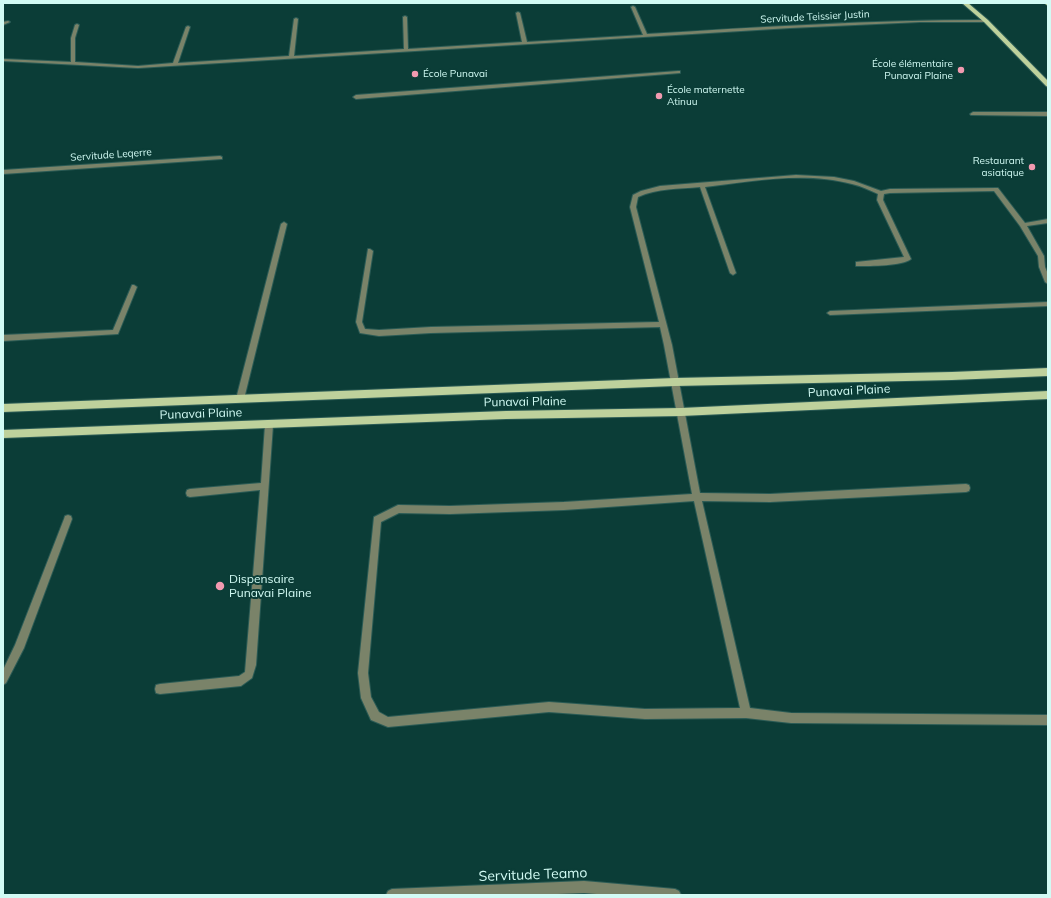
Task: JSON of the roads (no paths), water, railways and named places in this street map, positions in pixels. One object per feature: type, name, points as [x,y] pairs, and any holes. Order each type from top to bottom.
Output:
[{"type":"main road","points":[[965,3],[986,20],[1048,85]]},
{"type":"main road","name":"Punavai Plaine","points":[[3,408],[675,382],[952,376],[1048,372]]},
{"type":"main road","name":"Punavai Plaine","points":[[3,434],[506,415],[680,412],[1048,395]]},
{"type":"street","points":[[633,7],[645,36]]},
{"type":"street","points":[[518,13],[524,43]]},
{"type":"street","points":[[404,17],[406,50]]},
{"type":"street","points":[[290,58],[296,19]]},
{"type":"street","name":"Servitude Teissier Justin","points":[[3,60],[138,67],[645,36],[900,22],[986,20]]},
{"type":"street","points":[[73,64],[72,38],[77,25]]},
{"type":"street","points":[[175,65],[188,27]]},
{"type":"street","points":[[356,96],[678,72]]},
{"type":"street","points":[[973,114],[1048,114]]},
{"type":"street","name":"Servitude Leqerre","points":[[3,172],[220,158]]},
{"type":"street","points":[[746,713],[697,497],[668,345],[633,207],[635,196],[645,190],[659,188],[781,177],[817,177],[852,182],[881,193],[890,191],[996,189],[1023,226],[1041,256],[1042,267],[1048,282]]},
{"type":"street","points":[[702,185],[733,273]]},
{"type":"street","points":[[858,264],[908,259],[880,200],[881,193]]},
{"type":"street","points":[[1023,226],[1048,222]]},
{"type":"street","points":[[240,399],[284,224]]},
{"type":"street","points":[[370,251],[359,322],[362,331],[379,333],[431,330],[662,324]]},
{"type":"street","points":[[3,338],[116,332],[134,287]]},
{"type":"street","points":[[830,313],[1048,304]]},
{"type":"street","points":[[160,689],[241,682],[249,675],[269,425]]},
{"type":"street","points":[[190,493],[264,486]]},
{"type":"street","points":[[966,488],[770,498],[697,497],[564,506],[450,510],[398,510],[377,520],[363,673],[366,698],[375,716],[388,722],[549,707],[645,714],[746,713],[791,718],[1048,720]]},
{"type":"street","points":[[3,680],[19,648],[68,519]]},
{"type":"street","name":"Servitude Teamo","points":[[392,895],[584,887],[675,895]]},
{"type":"place","name":"École élémentaire Punavai Plaine","points":[[961,70]]},
{"type":"place","name":"École Punavai","points":[[415,74]]},
{"type":"place","name":"École maternette Atinuu","points":[[659,96]]},
{"type":"place","name":"Restaurant asiatique","points":[[1032,167]]},
{"type":"place","name":"Dispensaire Punavai Plaine","points":[[220,586]]}]
